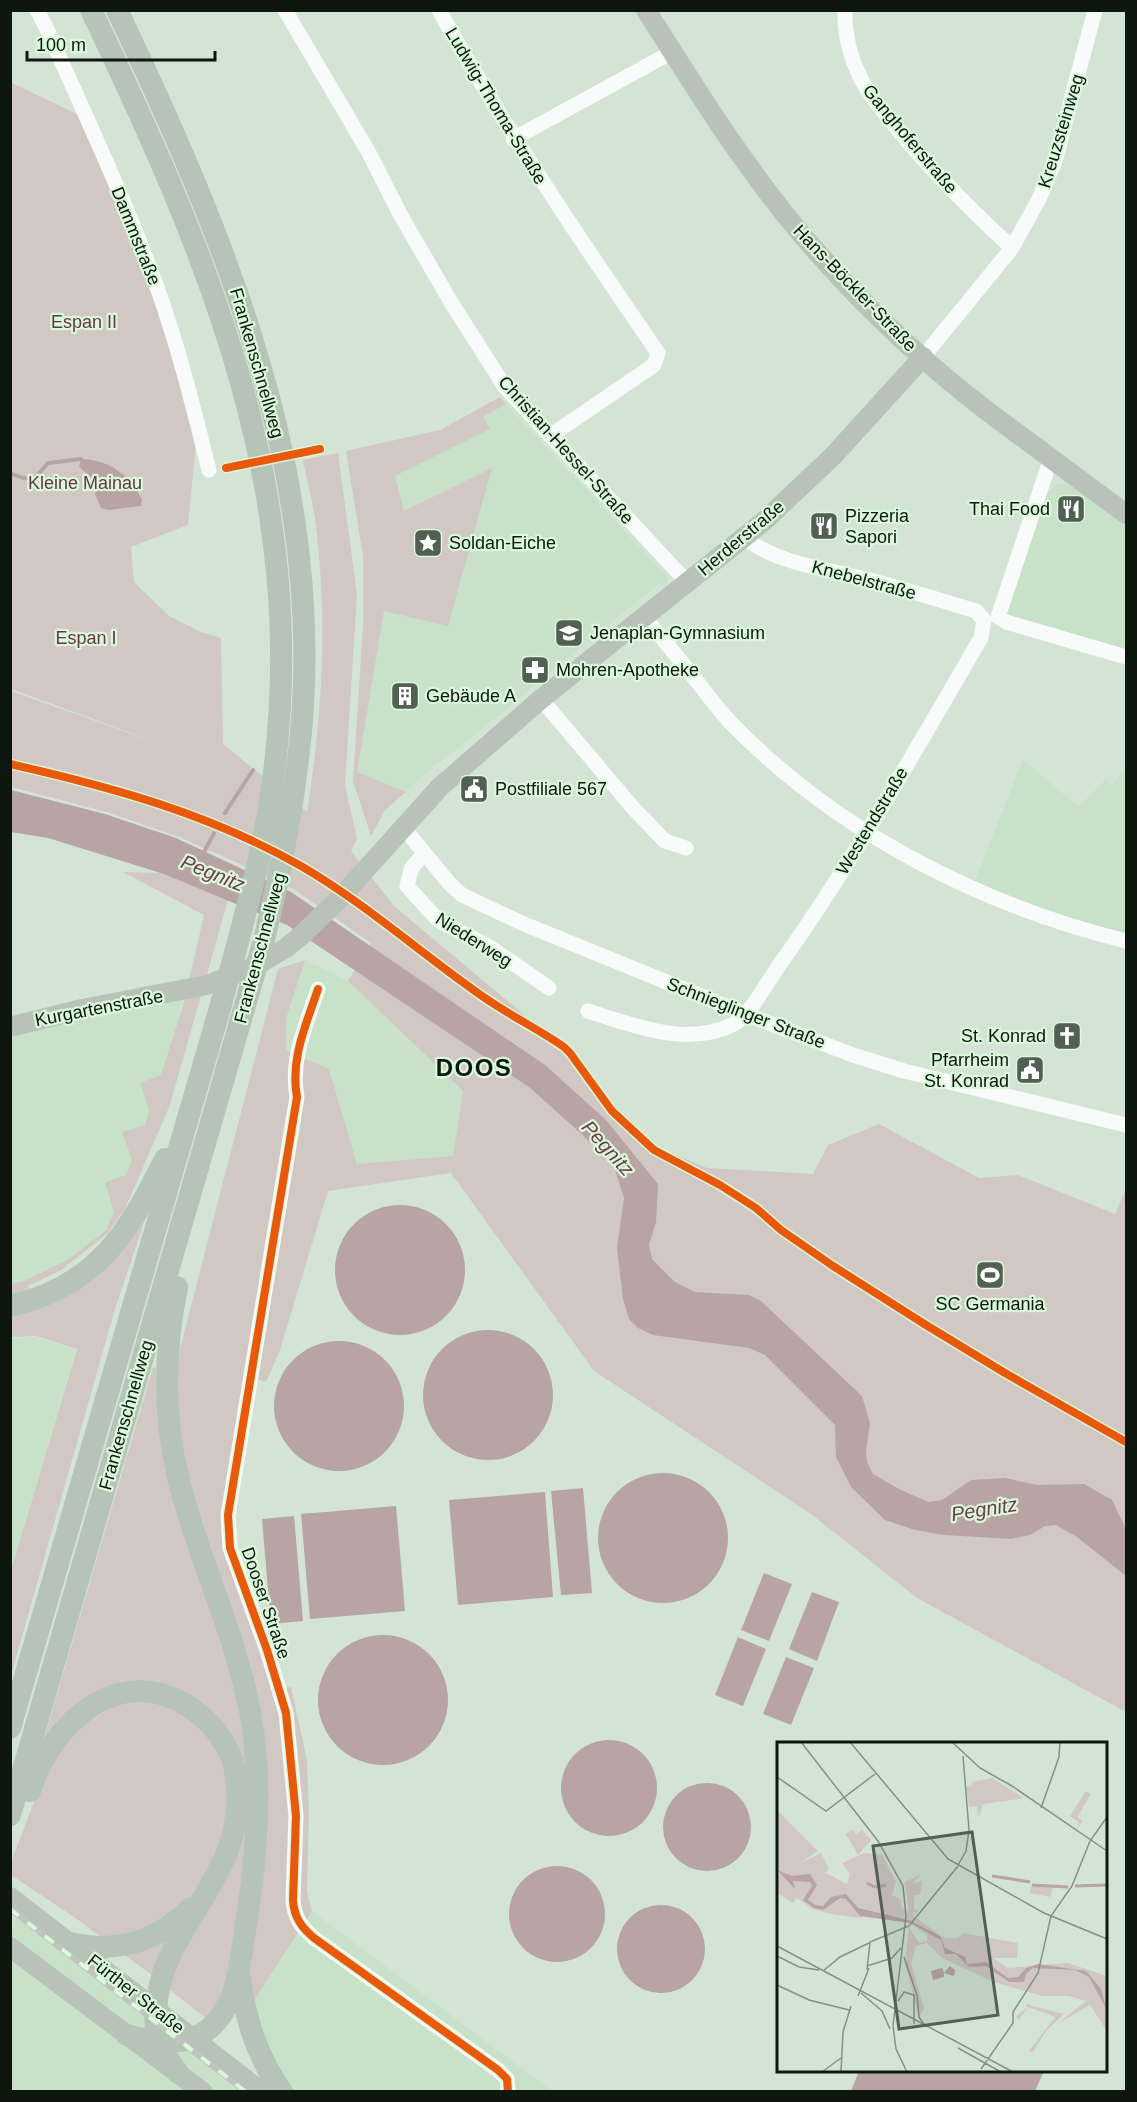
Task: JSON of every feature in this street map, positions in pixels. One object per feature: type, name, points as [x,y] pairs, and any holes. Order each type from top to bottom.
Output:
[{"type":"highway","name":"Frankenschnellweg","points":[[10,1728],[241,929],[269,808],[280,713],[281,622],[276,551],[253,422],[225,325],[196,247],[155,148],[91,10]]},
{"type":"highway","name":"Frankenschnellweg","points":[[10,1815],[264,939],[291,820],[300,746],[304,651],[303,602],[284,458],[267,386],[246,318],[216,237],[161,103],[117,10]]},
{"type":"highway","points":[[10,1306],[39,1298],[69,1283],[111,1249],[136,1215],[190,1110]]},
{"type":"highway","points":[[127,2035],[159,2043],[173,2043],[206,2031],[224,2013],[234,1992],[239,1970],[257,1824],[257,1770],[246,1691],[234,1647],[178,1478],[167,1410],[170,1324],[202,1155]]},
{"type":"highway","points":[[10,1830],[26,1803],[33,1779],[45,1755],[70,1722],[82,1711],[106,1697],[136,1692],[171,1697],[187,1705],[214,1727],[222,1739],[234,1768],[237,1804],[234,1830],[227,1854],[163,1970],[157,1994],[156,2031],[159,2043],[178,2073]]},
{"type":"highway","points":[[70,1943],[106,1948],[141,1941],[179,1918],[208,1888]]},
{"type":"highway","points":[[239,1970],[247,2020],[253,2039],[267,2070],[282,2091]]},
{"type":"main road","name":"Hans-Böckler-Straße","points":[[646,10],[731,143],[795,227],[833,270],[923,357],[980,405],[1126,514]]},
{"type":"main road","name":"Herderstraße","points":[[373,860],[440,787],[542,699],[744,538],[827,462],[923,357]]},
{"type":"main road","name":"Kurgartenstraße","points":[[10,1027],[82,1009],[188,990],[235,976],[286,948],[327,912],[373,860]]},
{"type":"main road","name":"Fürther Straße","points":[[14,1900],[262,2091]]},
{"type":"main road","name":"Fürther Straße","points":[[13,1948],[203,2091]]},
{"type":"street","name":"Dammstraße","points":[[37,10],[106,164],[158,289],[183,364],[209,470]]},
{"type":"street","name":"Christian-Hessel-Straße","points":[[285,10],[368,151],[400,214],[452,304],[505,387],[688,583]]},
{"type":"street","name":"Ludwig-Thoma-Straße","points":[[438,10],[513,139],[657,353],[654,365],[550,436]]},
{"type":"street","name":"Ganghoferstraße","points":[[845,10],[846,36],[850,51],[861,79],[874,98],[914,150],[944,184],[1012,249]]},
{"type":"street","name":"Kreuzsteinweg","points":[[923,357],[1012,249],[1032,214],[1053,167],[1095,10]]},
{"type":"street","points":[[513,139],[672,52]]},
{"type":"street","name":"Westendstraße","points":[[745,1014],[808,924],[867,833],[981,638],[991,619],[1043,452]]},
{"type":"street","name":"Knebelstraße","points":[[744,538],[761,550],[778,557],[944,601],[976,611],[991,619],[1126,657]]},
{"type":"street","points":[[644,617],[732,725],[787,775],[867,833],[924,866],[969,887],[1057,920],[1126,941]]},
{"type":"street","points":[[542,699],[634,809],[665,841],[686,848]]},
{"type":"street","name":"Schnieglinger Straße","points":[[403,827],[449,883],[462,895],[524,924],[745,1014],[853,1055],[904,1071],[1126,1125]]},
{"type":"street","name":"Niederweg","points":[[424,853],[411,869],[407,886],[430,913],[438,920],[491,948],[549,988]]},
{"type":"street","name":"Dooser Straße","points":[[318,989],[299,1043],[294,1071],[297,1097],[228,1515],[230,1548],[267,1650],[286,1713],[296,1816],[293,1900],[298,1922],[314,1938],[498,2070],[507,2079],[508,2091]]},
{"type":"street","points":[[588,1011],[660,1033],[677,1034],[696,1034],[722,1029],[741,1020],[745,1014]]},
{"type":"shaded area","points":[[506,404],[668,578],[667,583],[657,585],[460,747],[436,764],[406,792],[357,772],[384,610],[492,469],[403,511],[395,476],[490,429],[483,417]]},
{"type":"shaded area","points":[[1066,483],[1126,525],[1126,652],[1010,618],[1007,614],[1045,496],[1057,484]]},
{"type":"shaded area","points":[[1023,759],[1078,807],[1106,779],[1112,785],[1126,769],[1126,934],[1079,921],[974,883]]},
{"type":"shaded area","points":[[305,960],[348,981],[463,1091],[453,1156],[357,1164],[329,1069],[286,1050],[286,1019]]},
{"type":"shaded area","points":[[189,977],[135,1180],[104,1231],[67,1260],[24,1281],[11,1284],[11,1015]]},
{"type":"shaded area","points":[[35,1337],[76,1349],[11,1569],[11,1338]]},
{"type":"shaded area","points":[[17,1911],[249,2089],[274,2068],[250,2007],[312,1911],[552,2091],[11,2092],[10,1941]]},
{"type":"green space","points":[[10,82],[81,116],[144,269],[170,342],[196,442],[188,525],[131,547],[134,582],[169,616],[201,632],[221,638],[223,744],[307,812],[320,705],[322,598],[316,527],[303,460],[338,453],[357,595],[345,785],[357,839],[351,851],[394,906],[572,1055],[613,1107],[653,1146],[707,1168],[813,1174],[828,1145],[879,1124],[979,1178],[1018,1175],[1115,1214],[1126,1189],[1126,1712],[917,1598],[811,1514],[594,1371],[451,1173],[328,1191],[280,1350],[266,1382],[245,1375],[226,1506],[273,1690],[291,1687],[307,1760],[309,1812],[307,1892],[312,1911],[250,2007],[248,1991],[263,1808],[180,1448],[173,1376],[278,969],[305,960],[286,1019],[286,1050],[329,1069],[357,1164],[453,1156],[463,1091],[348,981],[371,943],[295,890],[179,837],[107,812],[11,787],[11,691],[169,747],[11,689]]},
{"type":"green space","points":[[500,397],[506,404],[483,417],[490,429],[395,476],[404,511],[492,468],[448,626],[384,611],[357,772],[406,792],[385,810],[371,836],[353,781],[363,625],[363,556],[346,451],[440,430]]},
{"type":"green space","points":[[123,872],[165,873],[228,900],[170,1105],[125,1209],[107,1234],[61,1270],[28,1286],[40,1304],[145,1212],[146,1217],[115,1309],[11,1675],[11,1570],[77,1349],[36,1336],[11,1337],[11,1284],[24,1281],[67,1260],[105,1231],[114,1213],[105,1182],[126,1175],[132,1160],[122,1132],[145,1125],[149,1110],[140,1083],[161,1075],[184,1002],[204,915]]},
{"type":"green space","points":[[153,1367],[156,1368],[156,1392],[163,1454],[232,1664],[251,1794],[233,1961],[209,2021],[165,1986],[226,1870],[228,1741],[141,1687],[40,1753]]},
{"type":"green space","points":[[147,1700],[177,1708],[212,1739],[226,1775],[226,1832],[196,1893],[169,1917],[108,1942],[11,1875],[10,1865],[47,1768],[82,1725],[115,1706]]},
{"type":"green space","points":[[172,1931],[153,1976],[122,1953]]},
{"type":"water","points":[[81,459],[101,462],[117,470],[137,490],[142,499],[141,506],[109,510],[101,508],[95,494],[99,487],[97,482],[79,467]]},
{"type":"water","name":"Pegnitz","points":[[11,790],[105,814],[176,838],[291,892],[545,1065],[606,1120],[658,1184],[656,1222],[649,1245],[652,1259],[675,1282],[695,1292],[749,1295],[761,1301],[862,1396],[870,1423],[866,1451],[867,1462],[873,1474],[928,1502],[942,1500],[971,1480],[1005,1478],[1037,1485],[1084,1484],[1112,1500],[1126,1529],[1126,1576],[1077,1537],[1056,1525],[1045,1526],[1030,1535],[1011,1539],[944,1535],[915,1530],[885,1520],[851,1487],[836,1457],[835,1425],[765,1355],[749,1348],[653,1335],[638,1328],[629,1319],[623,1299],[617,1248],[624,1198],[613,1164],[529,1087],[287,925],[164,874],[48,838],[11,832]]},
{"type":"water","points":[[400,1205],[425,1210],[446,1224],[460,1245],[465,1270],[460,1295],[446,1316],[425,1330],[400,1335],[375,1330],[354,1316],[340,1295],[335,1270],[340,1245],[354,1224],[375,1210]]},
{"type":"water","points":[[488,1330],[513,1335],[534,1349],[548,1370],[553,1395],[548,1420],[534,1441],[513,1455],[488,1460],[463,1455],[442,1441],[428,1420],[423,1395],[428,1370],[442,1349],[463,1335]]},
{"type":"water","points":[[339,1341],[364,1346],[385,1360],[399,1381],[404,1406],[399,1431],[385,1452],[364,1466],[339,1471],[314,1466],[293,1452],[279,1431],[274,1406],[279,1381],[293,1360],[314,1346]]},
{"type":"water","points":[[663,1473],[688,1478],[709,1492],[723,1513],[728,1538],[723,1563],[709,1584],[688,1598],[663,1603],[638,1598],[617,1584],[603,1563],[598,1538],[603,1513],[617,1492],[638,1478]]},
{"type":"water","points":[[583,1488],[592,1593],[561,1595],[551,1491]]},
{"type":"water","points":[[545,1492],[553,1597],[458,1605],[449,1500]]},
{"type":"water","points":[[396,1506],[405,1611],[310,1619],[301,1514]]},
{"type":"water","points":[[294,1516],[303,1621],[271,1624],[262,1519]]},
{"type":"water","points":[[764,1573],[792,1584],[769,1641],[741,1630]]},
{"type":"water","points":[[812,1592],[839,1602],[817,1661],[789,1649]]},
{"type":"water","points":[[383,1635],[408,1640],[429,1654],[443,1675],[448,1700],[443,1725],[429,1746],[408,1760],[383,1765],[358,1760],[337,1746],[323,1725],[318,1700],[323,1675],[337,1654],[358,1640]]},
{"type":"water","points":[[738,1637],[766,1649],[743,1706],[715,1695]]},
{"type":"water","points":[[786,1657],[814,1668],[791,1725],[763,1714]]},
{"type":"water","points":[[609,1740],[627,1744],[643,1754],[653,1770],[657,1788],[653,1806],[643,1822],[627,1832],[609,1836],[591,1832],[575,1822],[565,1806],[561,1788],[565,1770],[575,1754],[591,1744]]},
{"type":"water","points":[[707,1783],[724,1787],[738,1796],[747,1810],[751,1827],[747,1844],[738,1858],[724,1867],[707,1871],[690,1867],[676,1858],[667,1844],[663,1827],[667,1810],[676,1796],[690,1787]]},
{"type":"water","points":[[557,1866],[575,1870],[591,1880],[601,1896],[605,1914],[601,1932],[591,1948],[575,1958],[557,1962],[539,1958],[523,1948],[513,1932],[509,1914],[513,1896],[523,1880],[539,1870]]},
{"type":"water","points":[[661,1905],[678,1909],[692,1918],[701,1932],[705,1949],[701,1966],[692,1980],[678,1989],[661,1993],[644,1989],[630,1980],[621,1966],[617,1949],[621,1932],[630,1918],[644,1909]]},
{"type":"water","points":[[858,2072],[1044,2072],[1035,2091],[851,2091]]},
{"type":"waterway","points":[[10,473],[28,479],[39,473],[48,463],[81,459]]},
{"type":"waterway","points":[[225,813],[253,770]]},
{"type":"waterway","name":"Pegnitz","points":[[203,854],[214,833]]},
{"type":"railway","points":[[10,1909],[246,2092]]},
{"type":"cycle path","points":[[226,468],[320,449]]},
{"type":"cycle path","points":[[10,764],[86,782],[160,804],[231,831],[301,866],[368,911],[486,999],[564,1047],[612,1111],[654,1150],[720,1185],[756,1208],[781,1230],[833,1266],[926,1325],[1126,1442]]},
{"type":"cycle path","points":[[318,989],[297,1056],[295,1083],[297,1097],[228,1515],[230,1548],[267,1650],[286,1713],[296,1816],[293,1900],[299,1921],[314,1938],[498,2070],[507,2079],[508,2092]]},
{"type":"place","name":"Thai Food","points":[[1071,509]]},
{"type":"place","name":"Pizzeria Sapori","points":[[824,526]]},
{"type":"place","name":"Soldan-Eiche","points":[[428,543]]},
{"type":"place","name":"Jenaplan-Gymnasium","points":[[569,633]]},
{"type":"place","name":"Mohren-Apotheke","points":[[535,670]]},
{"type":"place","name":"Gebäude A","points":[[405,696]]},
{"type":"place","name":"Postfiliale 567","points":[[474,789]]},
{"type":"place","name":"St. Konrad","points":[[1067,1036]]},
{"type":"place","name":"Pfarrheim St. Konrad","points":[[1030,1070]]},
{"type":"place","name":"SC Germania","points":[[990,1275]]},
{"type":"district","name":"DOOS","points":[[474,1068]]},
{"type":"park label","name":"Espan II","points":[[84,322]]},
{"type":"park label","name":"Kleine Mainau","points":[[85,483]]},
{"type":"park label","name":"Espan I","points":[[86,638]]}]
